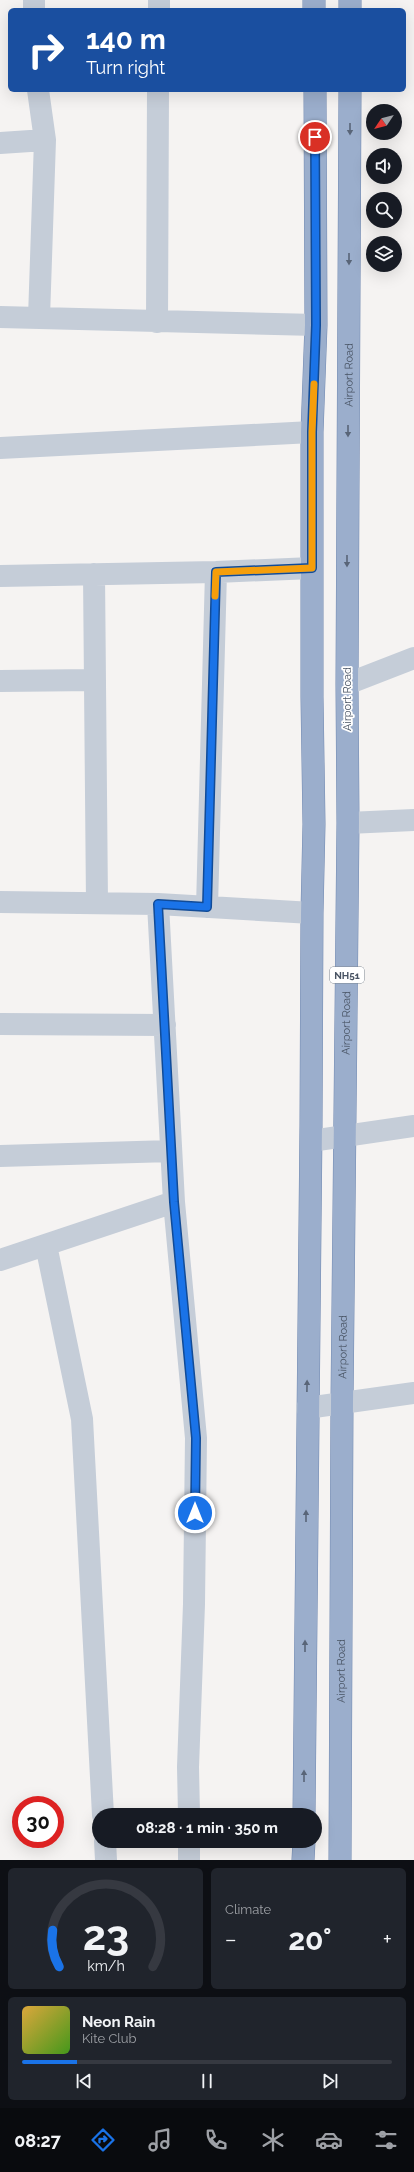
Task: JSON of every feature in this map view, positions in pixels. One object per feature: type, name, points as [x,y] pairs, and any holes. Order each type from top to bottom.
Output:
[{"type":"highway","points":[[304,1808],[314,824],[312,697],[312,432],[316,325],[315,92]]},
{"type":"highway","name":"Airport Road","points":[[340,1860],[342,1402],[348,823],[347,684],[350,92]]},
{"type":"highway","points":[[303,1860],[304,1848]]},
{"type":"street","points":[[38,92],[45,140],[39,318]]},
{"type":"street","points":[[157,322],[158,92]]},
{"type":"street","points":[[0,143],[45,140]]},
{"type":"street","points":[[0,317],[316,325]]},
{"type":"street","points":[[0,448],[312,432]]},
{"type":"street","points":[[0,576],[216,572],[312,568]]},
{"type":"street","points":[[207,907],[216,572]]},
{"type":"street","points":[[94,574],[97,903]]},
{"type":"street","points":[[347,684],[414,658]]},
{"type":"street","points":[[0,681],[94,680]]},
{"type":"street","points":[[348,823],[414,820]]},
{"type":"street","points":[[0,902],[158,904],[312,913]]},
{"type":"street","points":[[158,904],[174,1202],[196,1438],[194,1604],[188,1767],[189,1808]]},
{"type":"street","points":[[0,1024],[165,1026]]},
{"type":"street","points":[[311,1141],[414,1126]]},
{"type":"street","points":[[0,1156],[172,1151]]},
{"type":"street","points":[[0,1260],[174,1202]]},
{"type":"street","points":[[46,1245],[82,1419],[103,1808]]},
{"type":"street","points":[[307,1408],[414,1393]]},
{"type":"street","points":[[105,1848],[106,1860]]},
{"type":"street","points":[[189,1848],[189,1860]]},
{"type":"slow traffic","points":[[215,596],[216,572],[312,568],[312,432],[314,384]]},
{"type":"route","points":[[195,1513],[196,1438],[174,1202],[158,904],[207,907],[216,572],[312,568],[312,432],[316,325],[315,137]]}]
